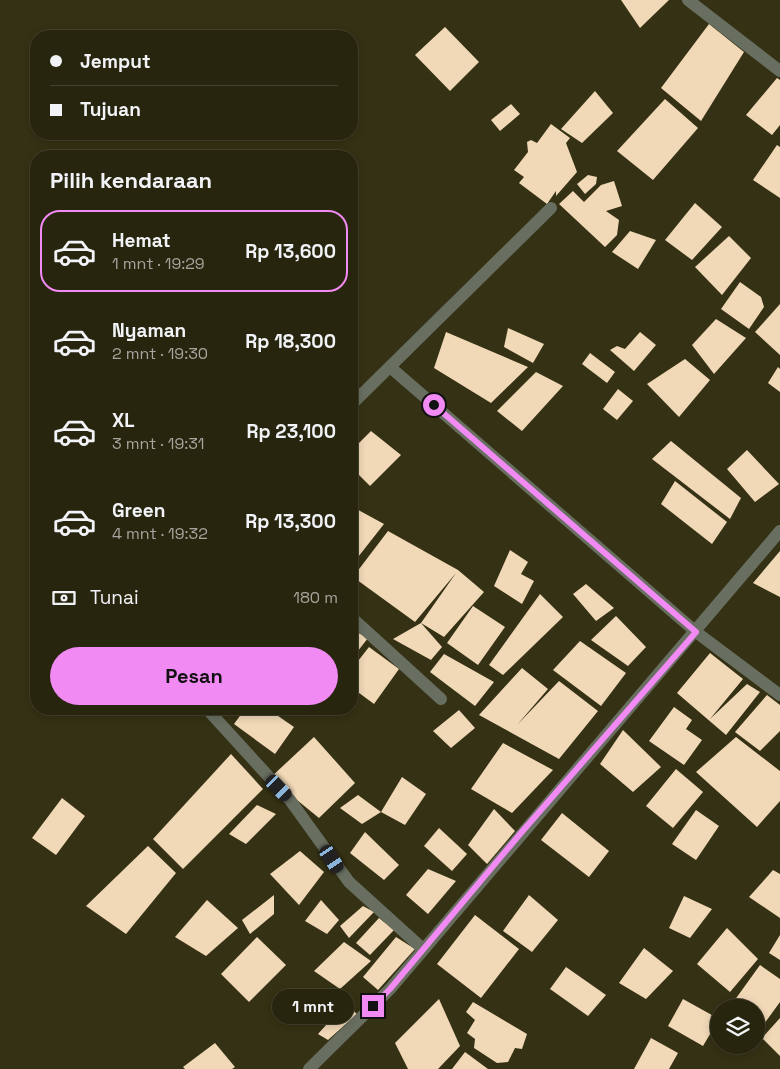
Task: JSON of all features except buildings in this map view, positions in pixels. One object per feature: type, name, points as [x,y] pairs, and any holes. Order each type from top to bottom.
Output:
[{"type":"street","points":[[688,0],[780,71]]},
{"type":"street","points":[[358,398],[551,208]]},
{"type":"street","points":[[390,367],[696,632],[780,695]]},
{"type":"street","points":[[309,1069],[390,989],[696,632],[780,531]]},
{"type":"street","points":[[358,623],[441,699]]},
{"type":"street","points":[[212,715],[290,800],[349,882],[423,949]]},
{"type":"route","points":[[373,1006],[390,989],[520,834],[696,632],[434,405]]}]
